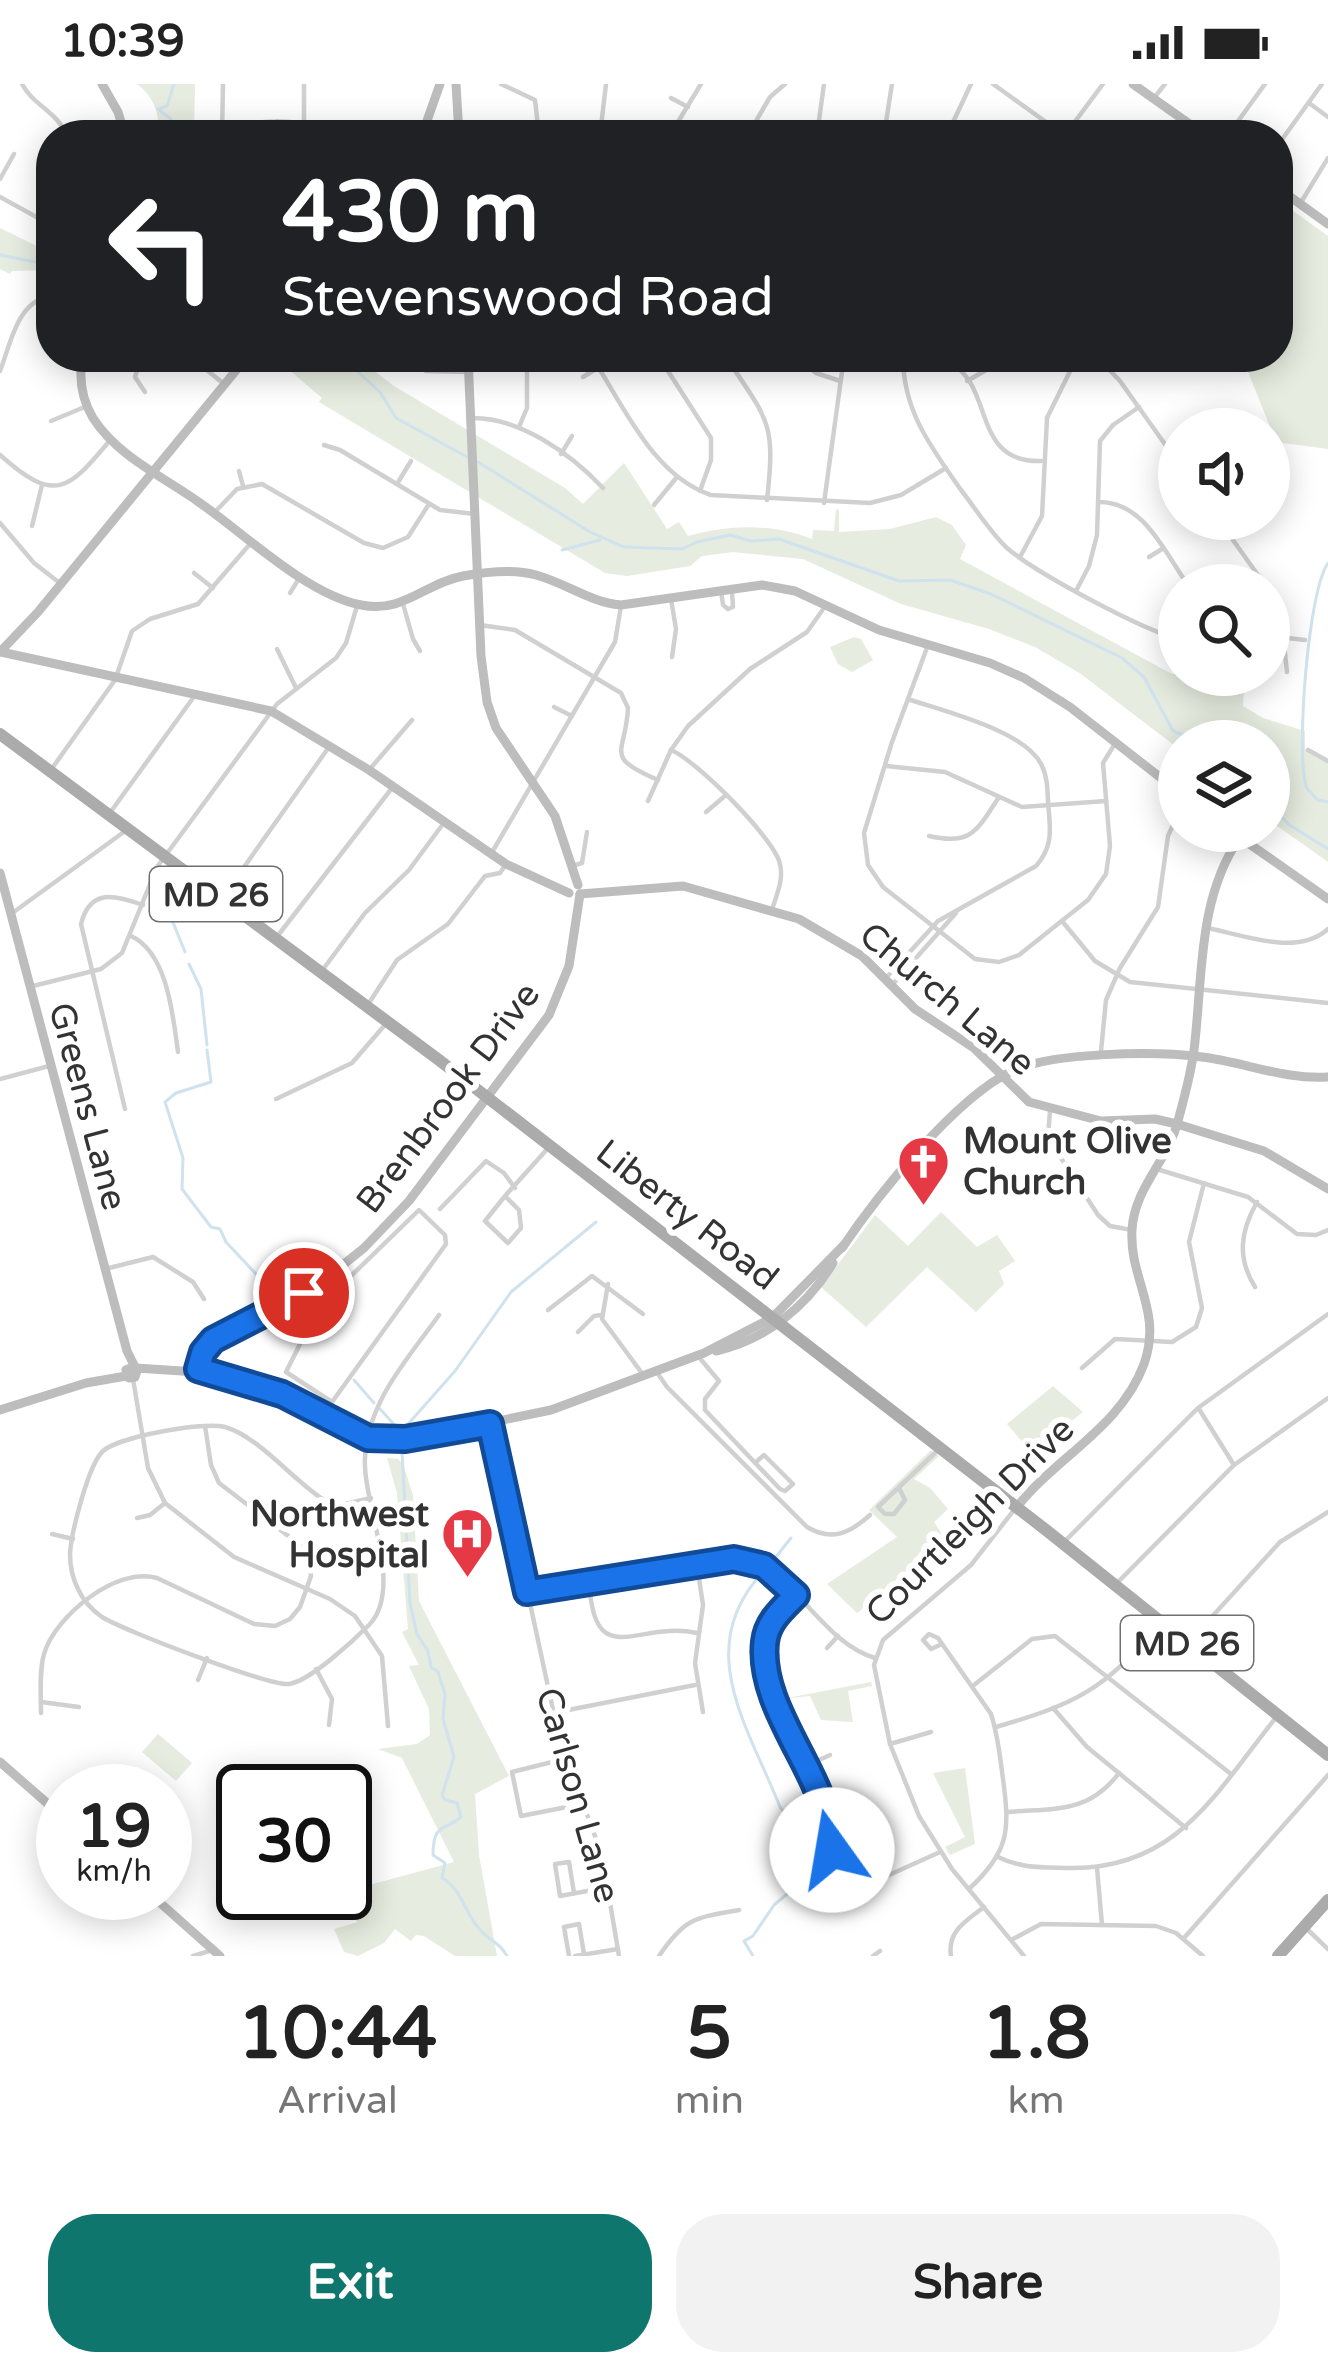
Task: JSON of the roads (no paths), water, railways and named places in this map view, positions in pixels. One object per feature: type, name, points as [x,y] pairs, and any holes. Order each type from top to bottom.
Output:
[{"type":"main road","name":"Liberty Road","points":[[0,734],[488,1098],[1063,1543],[1328,1756]]},
{"type":"main road","points":[[1278,1956],[1328,1900]]},
{"type":"street","points":[[22,84],[58,120]]},
{"type":"street","points":[[102,84],[120,120]]},
{"type":"street","points":[[221,120],[223,84]]},
{"type":"street","points":[[304,84],[304,120]]},
{"type":"street","points":[[456,84],[458,120]]},
{"type":"street","points":[[501,84],[535,100],[537,120]]},
{"type":"street","points":[[602,120],[606,84]]},
{"type":"street","points":[[680,120],[700,84]]},
{"type":"street","points":[[757,120],[770,97],[785,84]]},
{"type":"street","points":[[819,120],[824,84]]},
{"type":"street","points":[[886,120],[892,84]]},
{"type":"street","points":[[954,120],[971,84]]},
{"type":"street","points":[[993,84],[1044,120]]},
{"type":"street","points":[[1076,120],[1102,84]]},
{"type":"street","points":[[1133,84],[1184,120]]},
{"type":"street","points":[[1154,98],[1165,84]]},
{"type":"street","points":[[1239,120],[1265,84]]},
{"type":"street","points":[[1293,125],[1322,84]]},
{"type":"street","points":[[427,120],[440,85]]},
{"type":"street","points":[[671,98],[688,107]]},
{"type":"street","points":[[1309,103],[1328,117]]},
{"type":"street","points":[[0,179],[14,154]]},
{"type":"street","points":[[1300,204],[1328,158]]},
{"type":"street","points":[[0,197],[36,217]]},
{"type":"street","points":[[1293,199],[1328,224]]},
{"type":"street","points":[[0,371],[25,310],[36,300]]},
{"type":"street","points":[[84,372],[87,406],[111,439],[250,544],[357,604],[403,604],[453,578],[478,574],[535,575],[600,602],[621,605],[773,586],[826,604],[879,630],[1024,678],[1054,695],[1158,775]]},
{"type":"street","points":[[136,372],[145,392]]},
{"type":"street","points":[[209,372],[224,384]]},
{"type":"street","points":[[0,652],[234,372]]},
{"type":"street","name":"Brenbrook Drive","points":[[198,1369],[213,1340],[344,1266],[409,1201],[541,1028],[571,960],[577,909],[573,868],[555,816],[510,753],[492,717],[482,672],[469,372]]},
{"type":"street","points":[[519,428],[527,408],[527,372]]},
{"type":"street","points":[[584,377],[591,372]]},
{"type":"street","points":[[601,372],[657,456],[676,477],[700,491],[860,504],[891,499],[946,468]]},
{"type":"street","points":[[669,372],[711,438],[711,460],[700,491]]},
{"type":"street","points":[[735,372],[770,429],[773,445],[767,500]]},
{"type":"street","points":[[815,372],[840,381]]},
{"type":"street","points":[[824,503],[842,372]]},
{"type":"street","points":[[904,372],[914,417],[987,526],[1020,557],[1158,632]]},
{"type":"street","points":[[958,372],[1003,451],[1017,459],[1043,460]]},
{"type":"street","points":[[967,381],[983,372]]},
{"type":"street","points":[[1020,557],[1042,516],[1047,418],[1070,372]]},
{"type":"street","points":[[1110,372],[1158,434]]},
{"type":"street","points":[[51,421],[87,406]]},
{"type":"street","points":[[1076,589],[1095,545],[1100,441],[1113,424],[1139,407]]},
{"type":"street","points":[[471,418],[498,418],[519,428],[603,488]]},
{"type":"street","points":[[561,454],[572,436]]},
{"type":"street","points":[[0,455],[28,479],[59,485],[74,479],[111,439]]},
{"type":"street","points":[[324,446],[340,450],[446,513],[475,514]]},
{"type":"street","points":[[397,484],[411,461]]},
{"type":"street","points":[[239,471],[243,486]]},
{"type":"street","points":[[654,505],[676,477]]},
{"type":"street","points":[[32,526],[42,485]]},
{"type":"street","points":[[214,513],[243,486],[268,486],[376,548],[403,542],[429,504]]},
{"type":"street","points":[[1098,502],[1117,503],[1134,511],[1173,564]]},
{"type":"street","points":[[0,523],[34,563],[61,584]]},
{"type":"street","points":[[50,772],[117,676],[126,642],[137,626],[192,608],[250,544]]},
{"type":"street","points":[[1149,557],[1162,548]]},
{"type":"street","points":[[194,573],[213,588]]},
{"type":"street","points":[[290,593],[301,575]]},
{"type":"street","points":[[671,599],[676,629],[672,657]]},
{"type":"street","points":[[29,987],[92,972],[116,960],[165,856],[271,711],[336,658],[346,643],[357,604]]},
{"type":"street","points":[[403,604],[412,640],[420,650]]},
{"type":"street","points":[[648,801],[671,750],[688,726],[750,669],[807,632],[826,604]]},
{"type":"street","points":[[491,854],[615,641],[621,605]]},
{"type":"street","points":[[480,626],[515,630],[616,689],[627,703],[628,721],[620,740],[622,758],[658,781]]},
{"type":"street","points":[[1290,638],[1305,640]]},
{"type":"street","points":[[928,645],[864,833],[865,858],[876,880],[975,959],[999,962],[1019,955],[1094,894],[1106,874],[1110,846],[1103,763],[1116,742]]},
{"type":"street","points":[[277,649],[296,688]]},
{"type":"street","name":"Church Lane","points":[[0,652],[271,711],[369,770],[506,864],[555,887],[595,891],[683,886],[772,910],[822,930],[862,956],[924,1016],[986,1058],[1029,1102],[1101,1121],[1155,1119],[1177,1124],[1264,1151],[1328,1189]]},
{"type":"street","points":[[108,815],[194,694]]},
{"type":"street","points":[[888,982],[932,926],[1029,872],[1042,860],[1050,838],[1043,768],[1026,747],[1005,734],[908,699]]},
{"type":"street","points":[[554,707],[572,716]]},
{"type":"street","points":[[369,770],[412,720]]},
{"type":"street","points":[[222,898],[329,747]]},
{"type":"street","points":[[671,750],[695,762],[779,859],[781,874],[772,910]]},
{"type":"street","points":[[1308,750],[1328,761]]},
{"type":"street","points":[[884,766],[945,772],[1022,807],[1106,801]]},
{"type":"street","points":[[276,938],[392,788]]},
{"type":"street","points":[[706,812],[726,795]]},
{"type":"street","points":[[929,836],[966,838],[999,797]]},
{"type":"street","points":[[321,972],[364,913],[409,870],[444,823]]},
{"type":"street","points":[[11,914],[128,829]]},
{"type":"street","points":[[573,868],[581,863],[587,832]]},
{"type":"street","points":[[1101,1057],[1103,1012],[1116,976],[1158,907],[1166,852]]},
{"type":"street","points":[[1050,1110],[1048,1138],[1098,1215],[1110,1226],[1132,1229],[1138,1197],[1168,1150],[1177,1124],[1193,1056],[1207,928],[1217,880],[1230,852]]},
{"type":"street","points":[[1265,852],[1328,899]]},
{"type":"street","points":[[367,1006],[402,955],[448,924],[485,876],[500,873],[506,864]]},
{"type":"street","name":"Greens Lane","points":[[0,873],[127,1351],[152,1480],[165,1503]]},
{"type":"street","points":[[124,1109],[81,924],[95,898],[109,895],[143,904]]},
{"type":"street","points":[[888,982],[960,909]]},
{"type":"street","points":[[1062,921],[1095,961],[1116,976],[1141,984],[1328,1003]]},
{"type":"street","points":[[1207,928],[1290,943],[1311,940],[1328,929]]},
{"type":"street","points":[[131,936],[147,947],[164,985],[178,1052]]},
{"type":"street","points":[[277,1099],[352,1063],[387,1021]]},
{"type":"street","points":[[0,1410],[129,1372],[198,1369],[282,1394],[368,1438],[402,1440],[551,1409],[747,1341],[776,1320],[814,1290],[910,1163],[980,1091],[1022,1067],[1052,1060],[1193,1056],[1301,1077],[1328,1077]]},
{"type":"street","points":[[986,1058],[1022,1067]]},
{"type":"street","points":[[0,1078],[50,1066]]},
{"type":"street","points":[[506,1196],[521,1216],[521,1228],[508,1243],[485,1221],[506,1196],[515,1188],[550,1146]]},
{"type":"street","points":[[440,1209],[486,1160],[515,1188]]},
{"type":"street","points":[[1156,1169],[1257,1202],[1297,1234],[1328,1230]]},
{"type":"street","points":[[1082,1368],[1114,1339],[1179,1340],[1199,1322],[1202,1308],[1189,1242],[1204,1184]]},
{"type":"street","points":[[409,1201],[419,1210],[445,1235],[446,1244],[332,1402],[286,1372],[290,1361],[328,1295],[419,1210]]},
{"type":"street","points":[[1256,1287],[1245,1267],[1242,1242],[1257,1202]]},
{"type":"street","name":"Courtleigh Drive","points":[[1024,1956],[940,1852],[919,1816],[890,1744],[875,1658],[891,1633],[971,1565],[1036,1484],[1092,1437],[1125,1397],[1144,1364],[1150,1340],[1148,1300],[1132,1229]]},
{"type":"street","points":[[104,1268],[153,1257],[193,1282],[204,1298]]},
{"type":"street","points":[[548,1310],[588,1276],[596,1276],[643,1314]]},
{"type":"street","points":[[608,1284],[601,1315],[644,1376]]},
{"type":"street","points":[[1063,1543],[1198,1408],[1328,1314]]},
{"type":"street","points":[[371,1498],[345,1504],[327,1502],[235,1431],[205,1426],[116,1442],[97,1458],[73,1539],[72,1570],[86,1603],[108,1621],[281,1684],[296,1682],[316,1669],[378,1613],[377,1524],[364,1463],[368,1438],[382,1393],[439,1315]]},
{"type":"street","points":[[578,1332],[593,1316],[601,1315]]},
{"type":"street","points":[[701,1355],[719,1381],[705,1399],[705,1410],[755,1463],[780,1489],[785,1491],[793,1484],[764,1455],[755,1463]]},
{"type":"street","points":[[656,1371],[807,1528],[840,1535],[870,1515]]},
{"type":"street","points":[[1115,1585],[1234,1465],[1328,1398]]},
{"type":"street","points":[[1198,1408],[1234,1465]]},
{"type":"street","name":"Carlson Lane","points":[[490,1424],[564,1759],[596,1834],[619,1952]]},
{"type":"street","points":[[41,1713],[45,1649],[56,1630],[116,1580],[142,1574],[268,1627],[290,1619],[313,1569],[308,1551],[219,1483],[205,1426]]},
{"type":"street","points":[[899,1488],[905,1498],[894,1514],[885,1514],[878,1508],[940,1447]]},
{"type":"street","points":[[137,1518],[165,1503],[234,1557],[339,1604],[366,1628],[382,1656],[388,1726]]},
{"type":"street","points":[[1188,1643],[1280,1542],[1328,1512]]},
{"type":"street","points":[[52,1534],[73,1539]]},
{"type":"street","points":[[527,1592],[748,1561],[771,1572],[855,1651],[875,1658]]},
{"type":"street","points":[[698,1565],[703,1605],[698,1685],[703,1712]]},
{"type":"street","points":[[589,1581],[592,1617],[608,1634],[620,1638],[675,1629],[698,1633]]},
{"type":"street","points":[[796,1595],[769,1628],[765,1654],[776,1699],[822,1800],[835,1859],[855,1892]]},
{"type":"street","points":[[995,1727],[1053,1708],[1112,1678],[1161,1621]]},
{"type":"street","points":[[974,1685],[1032,1639],[1043,1635],[1066,1641],[1231,1774]]},
{"type":"street","points":[[827,1648],[838,1636]]},
{"type":"street","points":[[942,1644],[974,1685],[995,1727],[1007,1812],[998,1857],[969,1889]]},
{"type":"street","points":[[198,1680],[206,1658]]},
{"type":"street","points":[[316,1669],[332,1699],[329,1725]]},
{"type":"street","points":[[553,1712],[698,1685]]},
{"type":"street","points":[[41,1702],[79,1707]]},
{"type":"street","points":[[1053,1708],[1087,1748],[1186,1828]]},
{"type":"street","points":[[998,1857],[1027,1867],[1097,1868],[1165,1845],[1186,1828],[1278,1715]]},
{"type":"street","points":[[890,1744],[931,1732]]},
{"type":"street","points":[[807,1766],[830,1755]]},
{"type":"street","points":[[564,1759],[512,1772],[520,1816],[582,1800]]},
{"type":"street","points":[[0,1762],[36,1793]]},
{"type":"street","points":[[1007,1812],[1086,1803],[1100,1796],[1119,1773]]},
{"type":"street","points":[[1184,1938],[1328,1775]]},
{"type":"street","points":[[827,1826],[856,1821]]},
{"type":"street","points":[[839,1904],[940,1852]]},
{"type":"street","points":[[574,1893],[569,1862],[555,1864],[560,1895],[574,1893],[609,1887]]},
{"type":"street","points":[[1097,1868],[1102,1925]]},
{"type":"street","points":[[951,1956],[955,1930],[984,1907]]},
{"type":"street","points":[[659,1956],[689,1920],[739,1910]]},
{"type":"street","points":[[179,1920],[216,1953]]},
{"type":"street","points":[[584,1954],[579,1924],[564,1927],[572,1956],[619,1952]]},
{"type":"street","points":[[1012,1940],[1036,1924],[1156,1926],[1184,1938],[1203,1956]]},
{"type":"street","points":[[1304,1926],[1328,1949]]},
{"type":"street","points":[[873,1956],[880,1951]]},
{"type":"street","points":[[194,1956],[216,1953]]},
{"type":"waterway","points":[[171,120],[158,109],[167,106],[174,84]]},
{"type":"waterway","points":[[0,255],[36,262]]},
{"type":"waterway","points":[[358,372],[380,392],[396,418],[469,458]]},
{"type":"waterway","points":[[478,462],[590,532],[624,547],[682,549],[730,535],[751,541],[779,539],[899,581],[950,580],[991,594],[1122,658],[1144,677],[1167,720]]},
{"type":"waterway","points":[[562,550],[600,540]]},
{"type":"waterway","points":[[1328,563],[1310,637],[1302,740],[1306,786],[1318,800],[1328,802]]},
{"type":"waterway","points":[[1290,825],[1328,849]]},
{"type":"waterway","points":[[170,915],[185,952]]},
{"type":"waterway","points":[[189,964],[201,989],[207,1045]]},
{"type":"waterway","points":[[207,1050],[211,1082],[176,1093],[165,1102],[183,1158],[182,1189],[271,1290],[274,1307],[292,1339]]},
{"type":"waterway","points":[[402,1431],[455,1371],[511,1292],[596,1222]]},
{"type":"waterway","points":[[354,1380],[374,1403]]},
{"type":"waterway","points":[[379,1408],[401,1432],[410,1603],[417,1634],[445,1694],[443,1719],[454,1757],[442,1795],[457,1803],[461,1817],[438,1832],[433,1855],[445,1863],[442,1878],[507,1956]]},
{"type":"waterway","points":[[771,1563],[791,1538]]},
{"type":"waterway","points":[[753,1956],[744,1941],[799,1884],[801,1876],[789,1819],[742,1718],[729,1660],[731,1631],[741,1602],[762,1573]]},
{"type":"place","name":"Mount Olive Church","points":[[924,1207]]},
{"type":"place","name":"Northwest Hospital","points":[[468,1580]]}]
